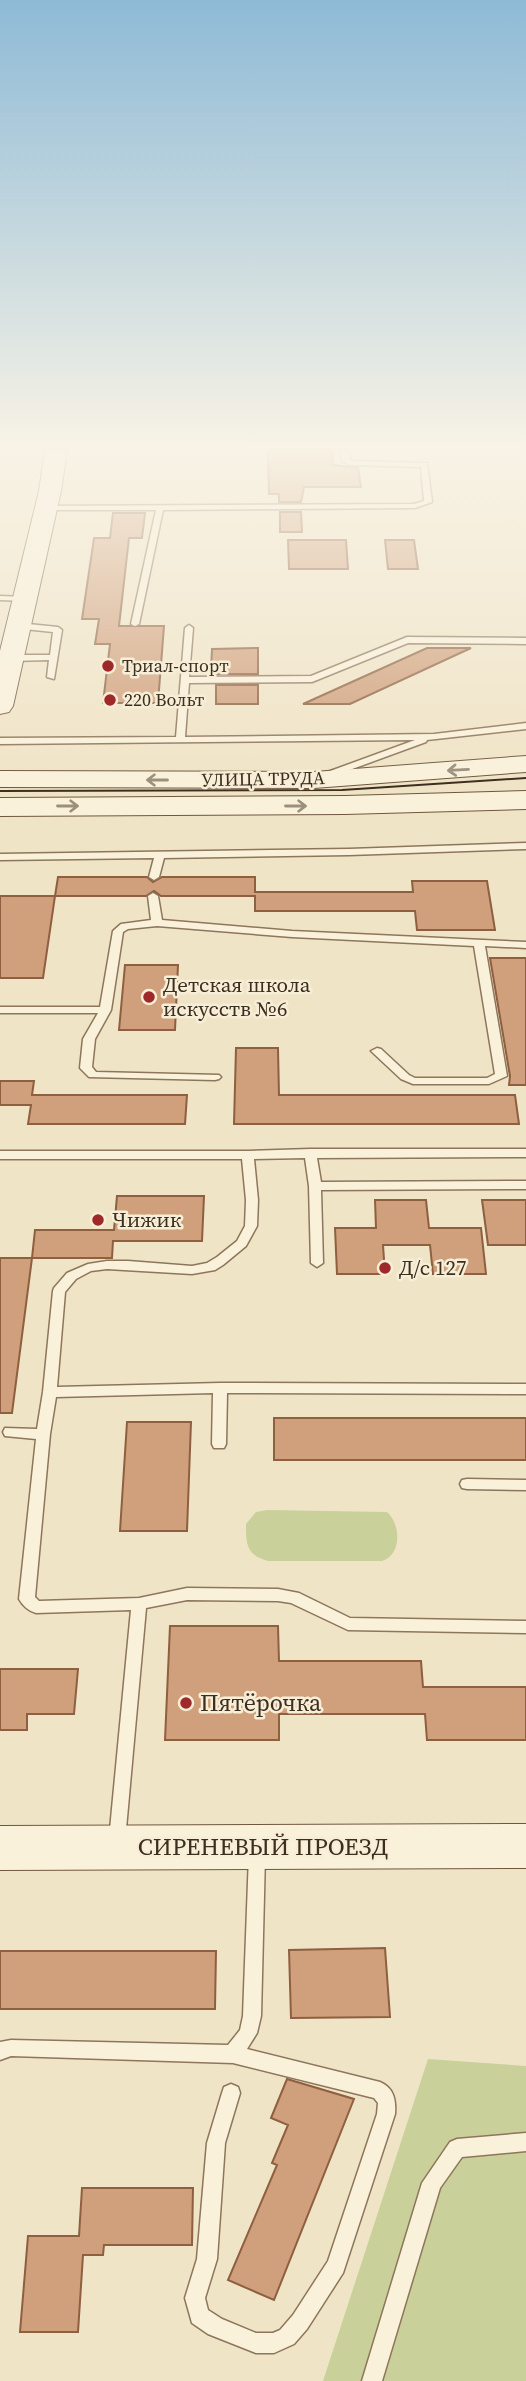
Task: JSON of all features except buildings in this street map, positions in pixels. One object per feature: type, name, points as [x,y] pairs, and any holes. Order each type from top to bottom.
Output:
[{"type":"main road","points":[[0,706],[33,561]]},
{"type":"main road","name":"УЛИЦА ТРУДА","points":[[0,779],[314,780],[526,764]]},
{"type":"main road","name":"УЛИЦА ТРУДА","points":[[0,807],[331,806],[526,800]]},
{"type":"main road","name":"СИРЕНЕВЫЙ ПРОЕЗД","points":[[0,1848],[526,1846]]},
{"type":"lane","points":[[135,624],[148,561]]},
{"type":"lane","points":[[0,598],[24,599]]},
{"type":"lane","points":[[18,626],[56,628],[58,631],[51,677]]},
{"type":"lane","points":[[180,740],[189,628]]},
{"type":"lane","points":[[185,680],[312,679],[407,640],[526,641]]},
{"type":"lane","points":[[6,672],[54,657]]},
{"type":"lane","points":[[0,741],[433,737],[526,726]]},
{"type":"lane","points":[[314,780],[433,737]]},
{"type":"lane","points":[[0,857],[349,852],[526,846]]},
{"type":"lane","points":[[154,877],[160,854]]},
{"type":"lane","points":[[153,896],[157,923]]},
{"type":"lane","points":[[215,1077],[98,1076],[89,1073],[86,1068],[89,1039],[105,1010],[120,929],[129,925],[157,923],[292,934],[526,945]]},
{"type":"lane","points":[[377,1051],[405,1077],[414,1081],[489,1081],[501,1076],[479,944]]},
{"type":"lane","points":[[0,1010],[105,1010]]},
{"type":"lane","points":[[310,1153],[316,1186],[317,1263]]},
{"type":"lane","points":[[0,1155],[526,1153]]},
{"type":"lane","points":[[248,1156],[251,1224],[246,1239],[213,1266],[191,1271],[115,1265],[80,1270],[64,1282],[59,1292],[27,1599],[36,1607],[43,1607],[139,1604],[187,1594],[278,1595],[294,1597],[348,1623],[526,1627]]},
{"type":"lane","points":[[316,1186],[526,1185]]},
{"type":"lane","points":[[50,1392],[220,1388],[526,1389]]},
{"type":"lane","points":[[219,1444],[220,1388]]},
{"type":"lane","points":[[10,1432],[43,1434]]},
{"type":"lane","points":[[467,1484],[526,1485]]},
{"type":"lane","points":[[116,1847],[139,1604]]},
{"type":"lane","points":[[233,2054],[247,2033],[252,2016],[257,1847]]},
{"type":"lane","points":[[0,2051],[11,2048],[233,2054],[380,2091],[387,2101],[386,2114],[336,2266],[300,2322],[287,2337],[274,2343],[256,2343],[215,2327],[199,2316],[195,2298],[207,2259],[216,2143],[231,2093]]},
{"type":"lane","points":[[372,2381],[432,2183],[457,2148],[526,2142]]},
{"type":"green space","points":[[256,1512],[387,1512],[397,1531],[396,1546],[389,1558],[382,1561],[268,1561],[251,1552],[246,1531],[246,1524]]},
{"type":"green space","points":[[428,2059],[526,2066],[526,2381],[323,2381]]},
{"type":"tram line","points":[[0,791],[342,790],[526,778]]},
{"type":"place","name":"Триал-спорт","points":[[108,666]]},
{"type":"place","name":"220 Вольт","points":[[110,700]]},
{"type":"place","name":"Детская школа искусств №6","points":[[149,997]]},
{"type":"place","name":"Чижик","points":[[98,1220]]},
{"type":"place","name":"Д/с 127","points":[[385,1268]]},
{"type":"place","name":"Пятёрочка","points":[[186,1703]]}]
